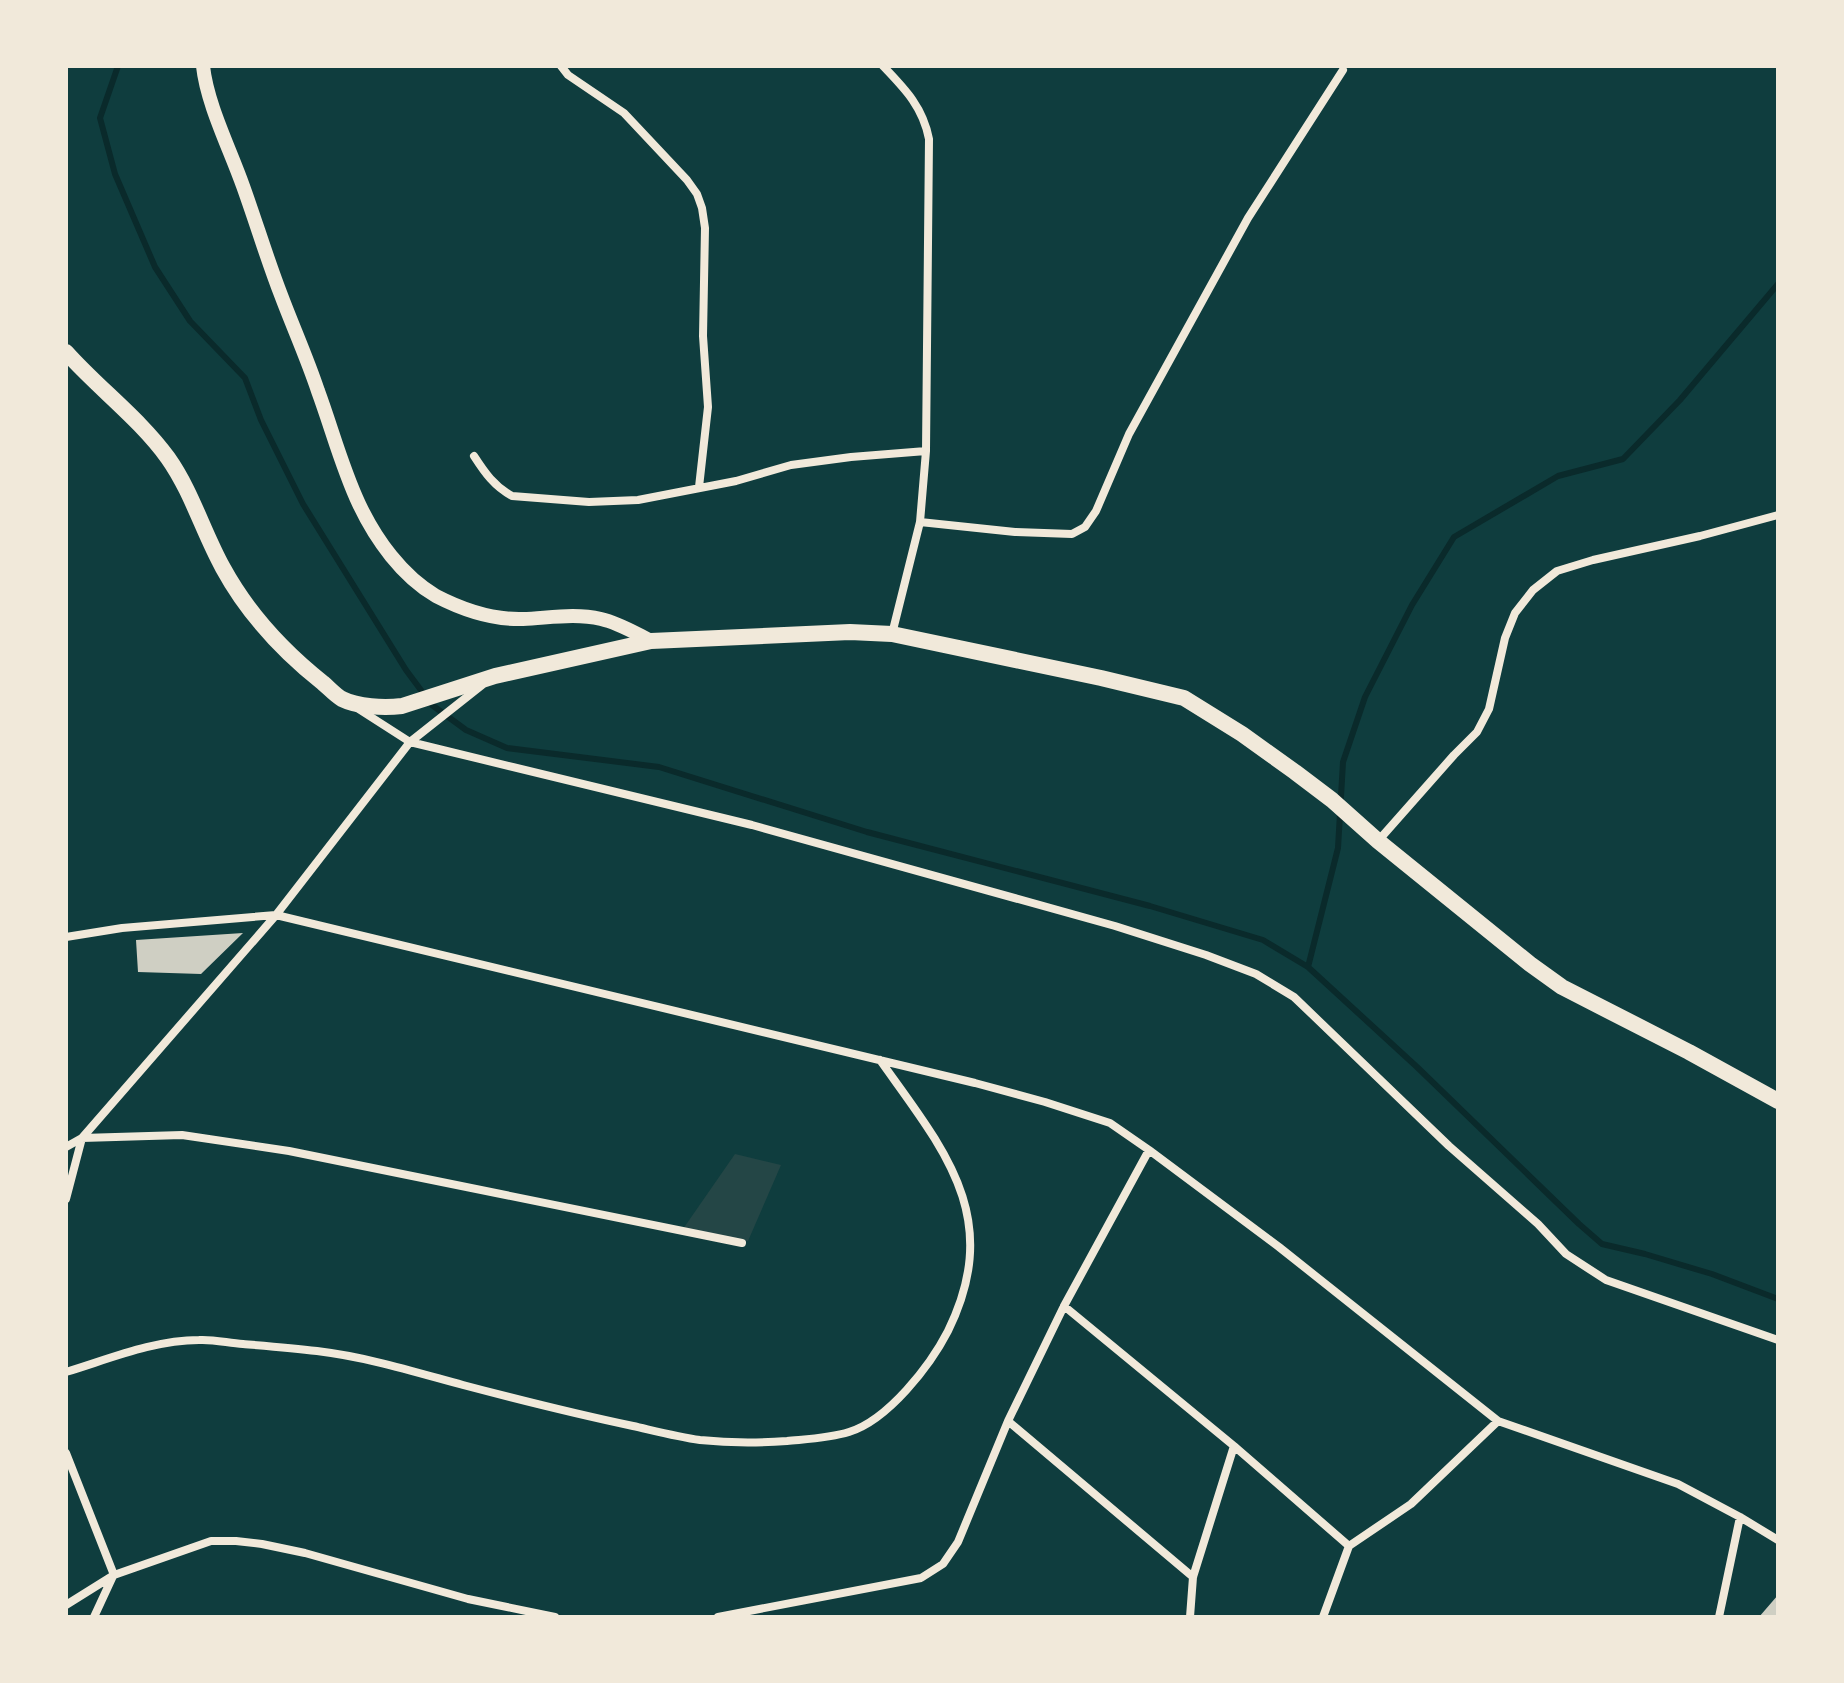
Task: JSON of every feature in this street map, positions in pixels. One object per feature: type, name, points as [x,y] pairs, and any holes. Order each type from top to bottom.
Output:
[{"type":"main road","points":[[66,352],[167,457],[187,489],[222,566],[241,598],[305,669],[342,699],[388,708],[495,676],[651,641],[850,632],[892,634],[1184,698],[1242,734],[1332,800],[1378,841],[1562,987],[1778,1101]]},
{"type":"street","points":[[203,66],[204,80],[339,454],[360,505],[396,562],[434,594],[482,615],[519,619],[584,616],[604,619],[651,641]]},
{"type":"street","points":[[561,66],[568,75],[624,113],[687,180],[702,208],[705,228],[703,336],[708,407],[699,487]]},
{"type":"street","points":[[883,66],[917,105],[929,139],[926,451],[920,522],[892,634]]},
{"type":"street","points":[[920,522],[1015,532],[1072,534],[1085,527],[1096,511],[1129,434],[1248,218],[1343,70]]},
{"type":"street","points":[[474,456],[488,479],[512,496],[575,501],[638,500],[736,481],[791,465],[926,451]]},
{"type":"street","points":[[1378,841],[1477,732],[1489,709],[1505,638],[1515,613],[1533,590],[1557,571],[1778,515]]},
{"type":"street","points":[[66,1147],[82,1138],[276,915],[414,739],[495,676]]},
{"type":"street","points":[[342,699],[414,739],[752,825],[1115,926],[1256,974],[1294,997],[1449,1146],[1538,1224],[1566,1254],[1606,1280],[1778,1340]]},
{"type":"street","points":[[66,937],[122,928],[276,915],[879,1060],[1045,1102],[1110,1123],[1279,1247],[1498,1421],[1678,1484],[1778,1540]]},
{"type":"street","points":[[66,1372],[151,1346],[199,1340],[320,1351],[379,1362],[557,1410],[699,1440],[755,1443],[850,1432],[891,1406],[934,1355],[961,1303],[971,1255],[962,1192],[952,1166],[879,1060]]},
{"type":"street","points":[[82,1138],[182,1135],[289,1151],[742,1243]]},
{"type":"street","points":[[66,1199],[82,1138]]},
{"type":"street","points":[[718,1617],[921,1578],[943,1564],[958,1542],[1008,1421],[1064,1306],[1149,1150]]},
{"type":"street","points":[[1064,1306],[1234,1446],[1349,1546]]},
{"type":"street","points":[[1008,1421],[1193,1577]]},
{"type":"street","points":[[1323,1617],[1349,1546],[1411,1504],[1498,1421]]},
{"type":"street","points":[[1190,1617],[1193,1577],[1234,1446]]},
{"type":"street","points":[[66,1453],[114,1575],[94,1617]]},
{"type":"street","points":[[1719,1617],[1740,1517]]},
{"type":"street","points":[[66,1605],[114,1575],[211,1541],[236,1541],[305,1553],[468,1599],[555,1617]]},
{"type":"shaded area","points":[[735,1154],[781,1165],[748,1241],[683,1229]]},
{"type":"building","points":[[243,933],[201,974],[138,972],[136,940]]},
{"type":"building","points":[[1778,1595],[1778,1617],[1759,1617]]},
{"type":"waterway","points":[[118,66],[100,118],[115,174],[155,267],[190,321],[245,378],[261,420],[303,504],[406,670],[432,705],[466,730],[507,748],[659,767],[867,832],[1150,906],[1263,940],[1308,967],[1602,1244],[1712,1274],[1778,1299]]},
{"type":"waterway","points":[[1308,967],[1338,848],[1343,762],[1365,697],[1412,605],[1454,537],[1558,476],[1623,459],[1680,400],[1778,284]]}]
